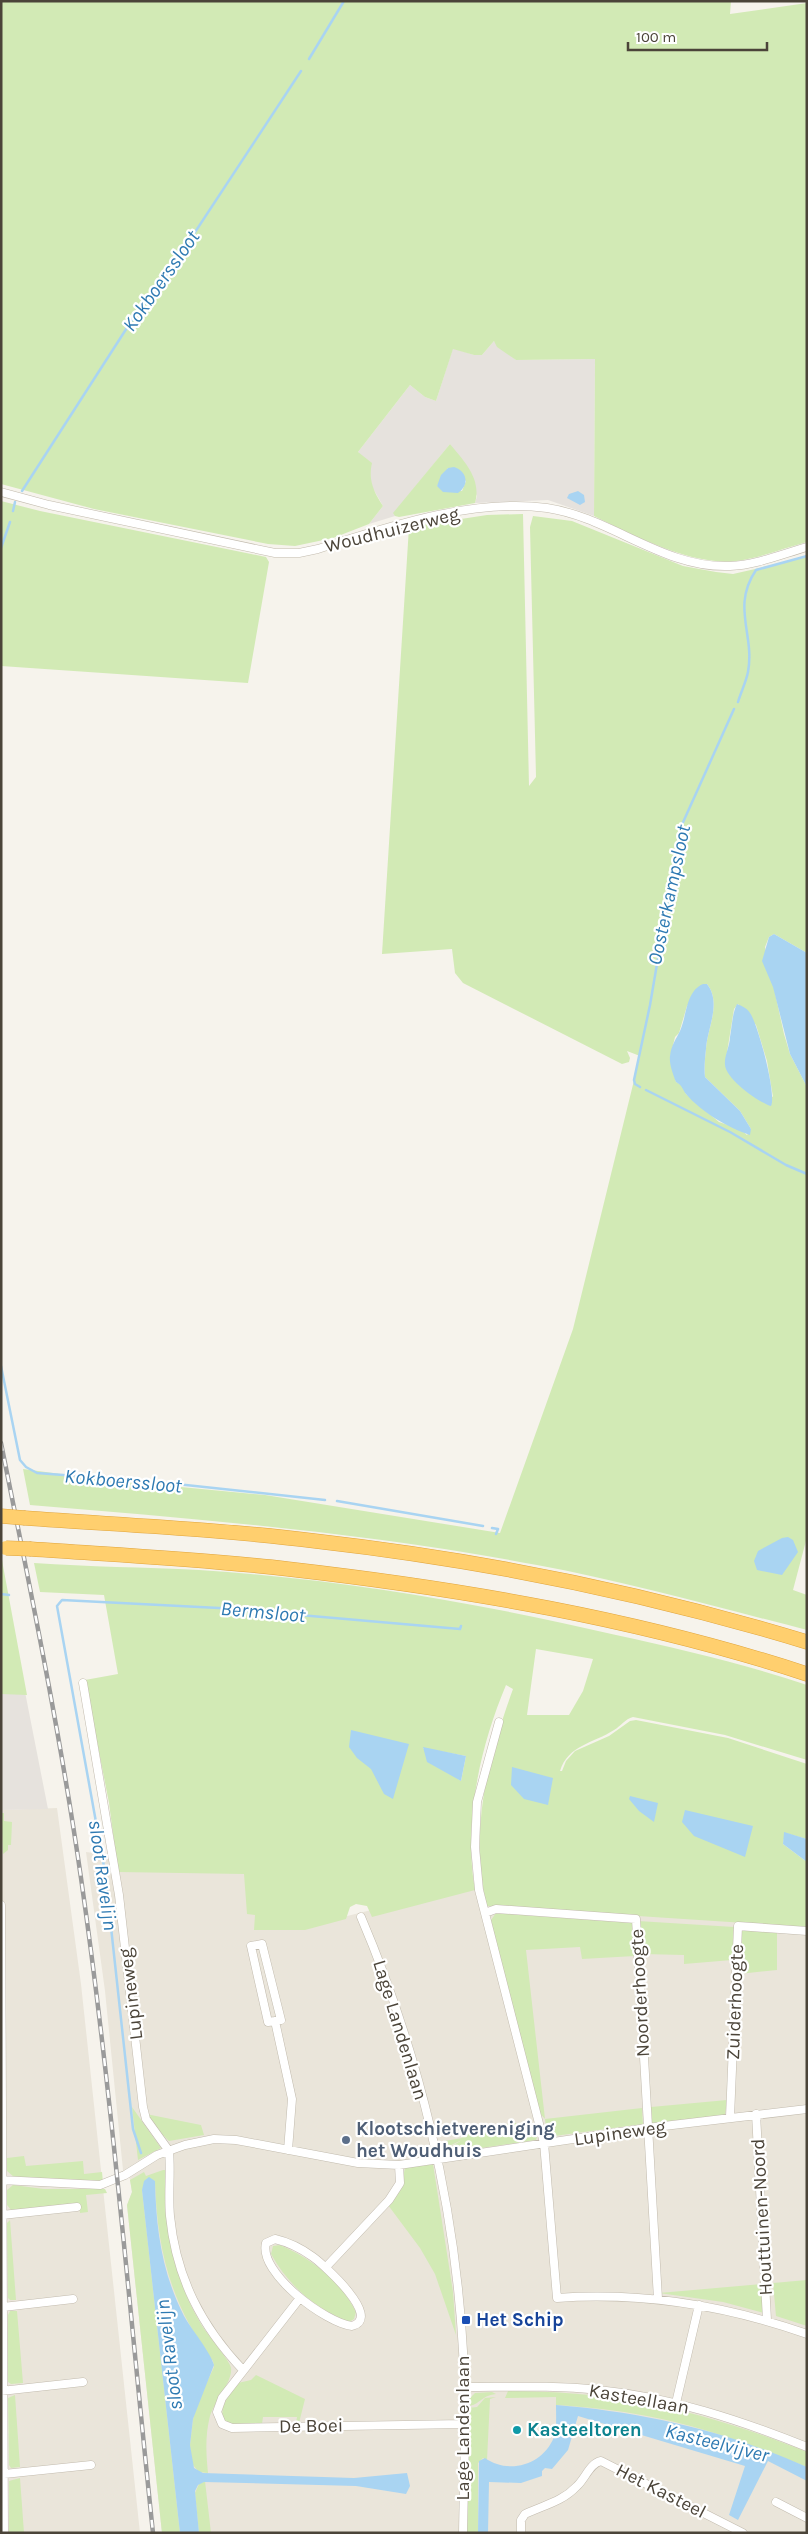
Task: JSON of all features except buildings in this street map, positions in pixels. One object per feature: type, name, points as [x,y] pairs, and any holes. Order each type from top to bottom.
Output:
[{"type":"highway","points":[[1,1516],[313,1540],[470,1563],[655,1600],[807,1642]]},
{"type":"highway","points":[[4,1547],[286,1569],[421,1586],[540,1607],[628,1626],[807,1674]]},
{"type":"street","name":"Woudhuizerweg","points":[[1,492],[49,505],[275,553],[299,553],[318,549],[432,516],[484,508],[534,506],[573,513],[662,551],[715,566],[746,564],[807,547]]},
{"type":"street","name":"Lupineweg","points":[[83,1683],[119,1895],[143,2107],[146,2119],[168,2151]]},
{"type":"street","points":[[499,1722],[482,1779],[476,1820],[475,1848],[479,1890],[544,2143]]},
{"type":"street","points":[[1,1905],[4,2533]]},
{"type":"street","name":"Noorderhoogte","points":[[485,1913],[496,1909],[636,1919],[647,2128]]},
{"type":"street","name":"Lage Landenlaan","points":[[361,1917],[384,1971],[437,2158],[457,2283],[465,2387],[463,2533]]},
{"type":"street","name":"Zuiderhoogte","points":[[730,2117],[738,1926],[807,1931]]},
{"type":"street","points":[[262,1944],[281,2020],[274,2021],[268,2022],[251,1946],[262,1944]]},
{"type":"street","points":[[274,2021],[292,2099],[288,2150]]},
{"type":"street","name":"Lupineweg","points":[[2,2180],[100,2186],[116,2180],[168,2151],[214,2139],[236,2140],[358,2163],[399,2164],[647,2128],[807,2109]]},
{"type":"street","name":"Houttuinen-Noord","points":[[756,2114],[768,2320]]},
{"type":"street","points":[[647,2128],[658,2300]]},
{"type":"street","name":"Houttuinen-Noord","points":[[544,2143],[558,2298],[590,2296],[658,2300],[699,2305],[768,2320],[807,2334]]},
{"type":"street","points":[[168,2151],[170,2215],[183,2276],[204,2323],[222,2348],[243,2370],[300,2298]]},
{"type":"street","points":[[326,2267],[393,2196],[400,2183],[399,2164]]},
{"type":"street","points":[[2,2215],[77,2207]]},
{"type":"street","points":[[270,2240],[280,2240],[307,2253],[326,2267],[342,2284],[360,2310],[362,2318],[359,2323],[352,2326],[333,2320],[300,2298],[273,2268],[265,2252],[266,2243],[270,2240]]},
{"type":"street","points":[[3,2307],[74,2299]]},
{"type":"street","points":[[676,2403],[699,2305]]},
{"type":"street","name":"De Boei","points":[[243,2370],[226,2392],[217,2409],[220,2422],[228,2427],[464,2424]]},
{"type":"street","points":[[2,2391],[82,2382]]},
{"type":"street","name":"Kasteellaan","points":[[465,2387],[540,2386],[597,2390],[676,2403],[744,2423],[807,2447]]},
{"type":"street","name":"Het Kasteel","points":[[521,2533],[521,2520],[525,2514],[564,2497],[578,2485],[595,2463],[601,2461],[743,2533]]},
{"type":"street","points":[[4,2474],[91,2465]]},
{"type":"street","points":[[776,2502],[807,2518]]},
{"type":"shaded area","points":[[494,341],[516,360],[595,359],[594,516],[548,500],[475,503],[477,496],[450,444],[394,513],[395,516],[369,524],[383,506],[371,485],[370,472],[358,452],[410,385],[425,397],[436,401],[453,348],[474,355],[482,355]]},
{"type":"shaded area","points":[[1,1584],[4,1585],[48,1809],[1,1810]]},
{"type":"shaded area","points":[[57,1808],[81,1984],[140,2533],[1,2533],[1,1810]]},
{"type":"shaded area","points":[[86,1852],[257,1874],[323,1922],[460,1888],[487,1886],[807,1926],[807,2533],[162,2533],[127,2205],[132,2192],[130,2179],[123,2170],[105,1991]]},
{"type":"green space","points":[[1,1],[731,1],[730,14],[807,3],[807,542],[754,558],[736,561],[700,559],[663,548],[594,516],[595,359],[516,360],[497,347],[494,341],[482,355],[474,355],[453,349],[436,401],[425,397],[410,385],[358,452],[372,463],[371,475],[373,486],[383,506],[369,524],[333,538],[295,546],[268,544],[94,509],[1,484]]},
{"type":"green space","points":[[450,444],[466,464],[474,478],[477,494],[475,503],[399,517],[393,513]],"holes":[[[448,468],[466,481],[462,491],[437,486]]]},
{"type":"green space","points":[[1,501],[40,511],[266,557],[269,562],[248,683],[1,666]]},
{"type":"green space","points":[[523,514],[529,786],[536,777],[530,527],[533,516],[572,521],[683,566],[716,572],[733,574],[807,557],[807,953],[774,934],[769,937],[765,947],[790,1054],[807,1087],[807,1537],[793,1590],[807,1595],[807,1630],[605,1579],[474,1554],[284,1528],[30,1505],[23,1469],[98,1479],[265,1495],[500,1533],[573,1329],[640,1056],[627,1051],[630,1058],[629,1062],[622,1064],[463,983],[455,973],[452,949],[382,954],[409,527],[487,515]],"holes":[[[707,984],[711,991],[714,1008],[707,1041],[705,1077],[740,1111],[751,1129],[747,1135],[740,1129],[719,1122],[686,1094],[682,1085],[676,1082],[670,1058],[675,1037],[679,1033],[687,1006]],[[738,1004],[756,1025],[767,1061],[773,1097],[725,1065],[734,1009]]]},
{"type":"green space","points":[[1,1555],[27,1695],[1,1694]]},
{"type":"green space","points":[[34,1563],[199,1570],[304,1579],[409,1594],[564,1623],[712,1657],[807,1685],[807,1760],[725,1735],[633,1717],[614,1730],[575,1750],[564,1762],[560,1771],[562,1771],[566,1761],[575,1751],[609,1736],[630,1721],[636,1720],[728,1738],[807,1764],[807,1839],[785,1833],[783,1844],[807,1862],[807,1927],[487,1906],[482,1878],[480,1823],[495,1743],[513,1689],[506,1685],[488,1734],[476,1786],[471,1838],[475,1890],[372,1917],[367,1906],[356,1904],[350,1907],[346,1919],[305,1930],[254,1930],[255,1915],[247,1914],[244,1874],[118,1872],[109,1803],[85,1680],[118,1674],[104,1595],[40,1592]],"holes":[[[536,1649],[593,1659],[583,1691],[569,1715],[527,1715]],[[423,1748],[466,1756],[461,1781],[446,1771]]]},
{"type":"green space","points":[[1,1813],[4,1813],[4,1821],[12,1822],[11,1845],[8,1845],[8,1850],[3,1854]]},
{"type":"green space","points":[[496,1913],[632,1923],[635,1956],[582,1959],[580,1947],[526,1950],[545,2119],[538,2111],[491,1920]]},
{"type":"green space","points":[[638,1921],[734,1927],[732,1960],[684,1964],[684,1955],[642,1954]]},
{"type":"green space","points":[[741,1929],[777,1933],[777,1970],[739,1974]]},
{"type":"green space","points":[[727,2100],[725,2115],[652,2123],[651,2107]]},
{"type":"green space","points":[[132,2107],[161,2148],[138,2160]]},
{"type":"green space","points":[[642,2108],[643,2124],[547,2137],[545,2119]]},
{"type":"green space","points":[[146,2114],[201,2125],[204,2135],[169,2141],[164,2136],[162,2138]]},
{"type":"green space","points":[[516,2123],[518,2130],[535,2128],[537,2136],[518,2132],[537,2137],[536,2140],[448,2153],[447,2149],[462,2140],[447,2147],[445,2141],[462,2138],[460,2129]]},
{"type":"green space","points":[[24,2156],[26,2166],[83,2161],[84,2174],[102,2172],[103,2182],[14,2177],[7,2171],[7,2158]]},
{"type":"green space","points":[[433,2164],[453,2292],[456,2335],[435,2274],[420,2248],[388,2205],[400,2191],[405,2168]]},
{"type":"green space","points":[[167,2170],[170,2230],[177,2269],[183,2287],[201,2324],[231,2368],[227,2385],[212,2410],[208,2423],[206,2444],[208,2473],[199,2472],[192,2464],[190,2445],[193,2419],[199,2399],[214,2367],[213,2361],[187,2319],[169,2276],[159,2230],[155,2181],[147,2179],[142,2190],[180,2533],[162,2533],[127,2205],[132,2192],[130,2180],[144,2172],[146,2176]]},
{"type":"green space","points":[[13,2185],[44,2189],[105,2189],[107,2193],[86,2195],[88,2212],[80,2213],[79,2204],[12,2211],[7,2205],[7,2190]]},
{"type":"green space","points":[[10,2220],[16,2300],[8,2298],[7,2223]]},
{"type":"green space","points":[[280,2245],[314,2264],[333,2280],[356,2312],[354,2319],[349,2322],[325,2310],[294,2286],[271,2254],[273,2246]]},
{"type":"green space","points":[[807,2280],[807,2326],[776,2316],[773,2283]]},
{"type":"green space","points":[[762,2284],[764,2313],[723,2302],[659,2293]]},
{"type":"green space","points":[[10,2311],[17,2311],[23,2383],[11,2384],[8,2382],[8,2315]]},
{"type":"green space","points":[[256,2375],[305,2399],[299,2423],[296,2423],[297,2417],[263,2417],[262,2424],[231,2424],[224,2420],[224,2405],[232,2391],[238,2383],[251,2380]]},
{"type":"green space","points":[[508,2391],[548,2392],[624,2399],[696,2415],[733,2425],[807,2452],[807,2467],[748,2444],[688,2425],[624,2412],[556,2405],[556,2397],[505,2398]]},
{"type":"green space","points":[[492,2392],[496,2394],[468,2406],[469,2399],[475,2393]]},
{"type":"green space","points":[[15,2395],[20,2467],[11,2468],[9,2465],[8,2398]]},
{"type":"green space","points":[[496,2397],[490,2399],[487,2460],[483,2458],[478,2463],[478,2533],[467,2533],[468,2408],[477,2407],[485,2398]]},
{"type":"green space","points":[[20,2478],[24,2533],[9,2533],[9,2481]]},
{"type":"green space","points":[[205,2481],[211,2533],[199,2533],[195,2493],[199,2484]]},
{"type":"water","points":[[454,467],[464,475],[464,486],[458,493],[443,492],[437,486],[441,475],[448,468]]},
{"type":"water","points":[[578,491],[584,495],[585,502],[580,505],[567,498],[569,494]]},
{"type":"water","points":[[774,934],[807,953],[807,1087],[790,1054],[773,987],[762,961],[769,937]]},
{"type":"water","points":[[707,984],[711,991],[714,1008],[707,1041],[705,1077],[740,1111],[751,1129],[750,1135],[724,1124],[692,1101],[676,1082],[671,1066],[671,1049],[680,1031],[690,998],[697,987]]},
{"type":"water","points":[[737,1004],[749,1011],[758,1031],[769,1075],[771,1106],[758,1100],[737,1083],[727,1071],[725,1065],[733,1016]]},
{"type":"water","points":[[788,1537],[793,1540],[798,1552],[782,1575],[757,1570],[754,1561],[758,1551],[782,1538]]},
{"type":"water","points":[[351,1730],[409,1744],[393,1799],[384,1794],[371,1769],[357,1758],[349,1747]]},
{"type":"water","points":[[423,1747],[466,1756],[461,1781],[427,1762]]},
{"type":"water","points":[[512,1767],[553,1778],[548,1805],[524,1799],[511,1785]]},
{"type":"water","points":[[630,1796],[658,1803],[654,1822],[639,1811],[629,1799]]},
{"type":"water","points":[[685,1810],[753,1826],[745,1857],[694,1836],[682,1822]]},
{"type":"water","points":[[784,1832],[807,1839],[807,1862],[783,1844]]},
{"type":"water","points":[[149,2177],[155,2181],[159,2233],[170,2284],[184,2316],[214,2365],[193,2419],[190,2445],[194,2468],[203,2473],[354,2478],[407,2473],[410,2486],[406,2494],[356,2486],[204,2482],[198,2485],[195,2491],[199,2533],[180,2533],[142,2190],[144,2181]]},
{"type":"water","name":"Kasteelvijver","points":[[556,2405],[653,2418],[715,2433],[777,2454],[807,2467],[807,2481],[768,2461],[738,2520],[729,2515],[745,2466],[578,2416],[568,2450],[552,2469],[545,2468],[542,2471],[542,2476],[521,2483],[489,2482],[488,2533],[478,2533],[479,2461],[485,2458],[504,2466],[514,2466],[534,2460],[549,2447],[554,2437]]},
{"type":"waterway","name":"Kokboerssloot","points":[[309,59],[344,1]]},
{"type":"waterway","name":"Kokboerssloot","points":[[22,491],[141,306],[151,299],[301,71]]},
{"type":"waterway","name":"Kokboerssloot","points":[[13,511],[15,502]]},
{"type":"waterway","name":"Kokboerssloot","points":[[1,548],[10,522]]},
{"type":"waterway","name":"Oosterkampsloot","points":[[738,702],[748,672],[749,645],[744,609],[749,583],[756,570],[807,556]]},
{"type":"waterway","name":"Oosterkampsloot","points":[[640,1087],[635,1084],[634,1080],[650,1005],[680,829],[734,709]]},
{"type":"waterway","name":"Oosterkampsloot","points":[[646,1090],[730,1132],[786,1165],[807,1174]]},
{"type":"waterway","name":"Kokboerssloot","points":[[1,1366],[20,1460],[26,1467],[37,1473],[167,1483],[325,1500]]},
{"type":"waterway","name":"Kokboerssloot","points":[[337,1501],[483,1526]]},
{"type":"waterway","name":"Kokboerssloot","points":[[492,1528],[498,1529],[496,1534]]},
{"type":"waterway","points":[[1,1594],[9,1595]]},
{"type":"waterway","name":"sloot Ravelijn","points":[[141,2153],[133,2129],[105,1872],[57,1606],[62,1600],[219,1608],[460,1629],[461,1626]]},
{"type":"railway","points":[[1,1443],[54,1714],[81,1878],[102,2041],[153,2533]]},
{"type":"place","name":"Klootschietvereniging het Woudhuis","points":[[346,2140]]},
{"type":"place","name":"Het Schip","points":[[466,2320]]},
{"type":"place","name":"Kasteeltoren","points":[[517,2430]]},
{"type":"water label","name":"Bermsloot","points":[[263,1612]]}]
